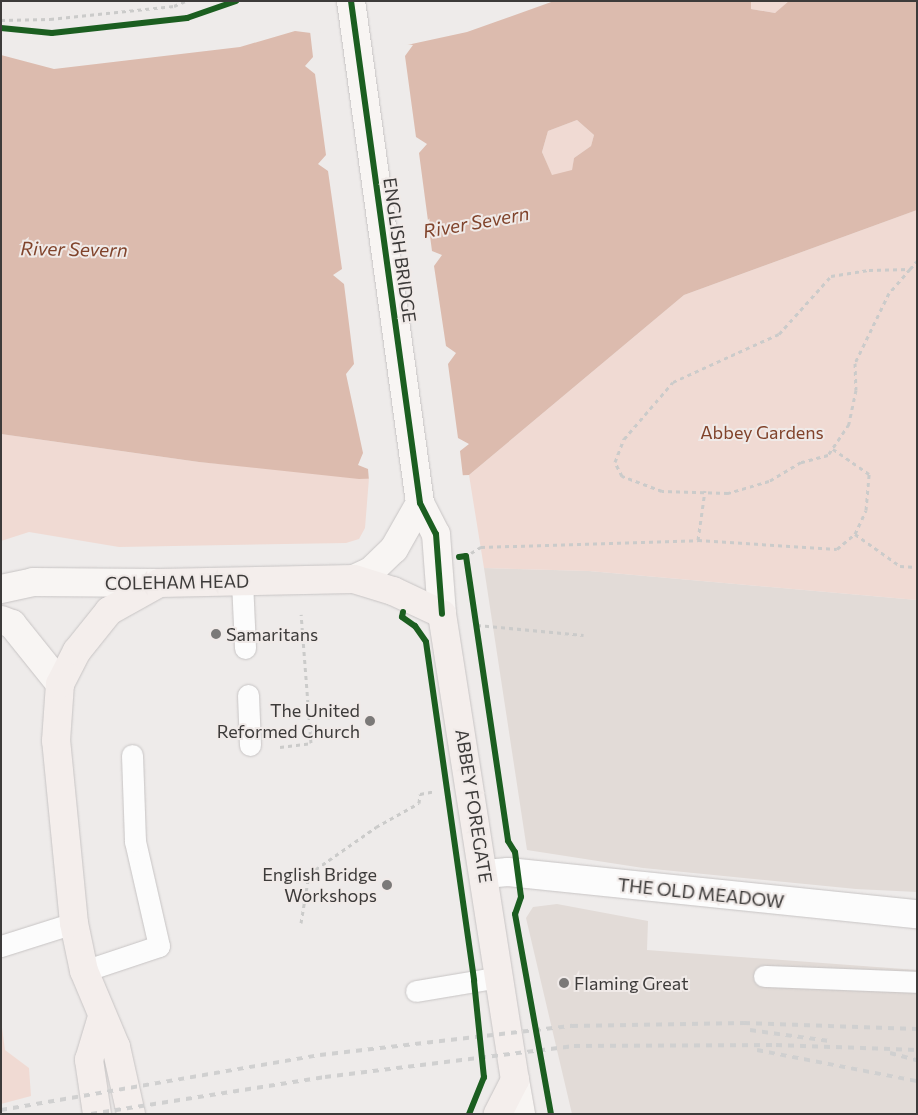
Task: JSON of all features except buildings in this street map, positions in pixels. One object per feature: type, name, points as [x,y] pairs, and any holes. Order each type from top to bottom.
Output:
[{"type":"main road","name":"COLEHAM HEAD","points":[[159,583],[354,579],[393,591],[442,614]]},
{"type":"main road","points":[[131,1114],[116,1047],[84,971],[74,923],[56,741],[60,684],[77,651],[109,611],[159,583]]},
{"type":"main road","name":"ABBEY FOREGATE","points":[[442,614],[485,874],[515,1080]]},
{"type":"main road","points":[[97,1114],[89,1060],[102,1017]]},
{"type":"main road","points":[[498,1114],[515,1080]]},
{"type":"street","name":"ENGLISH BRIDGE","points":[[351,1],[419,499]]},
{"type":"street","points":[[354,579],[371,570],[394,549],[419,499]]},
{"type":"street","name":"ABBEY FOREGATE","points":[[419,499],[436,534],[442,614]]},
{"type":"street","name":"COLEHAM HEAD","points":[[1,589],[33,582],[159,583]]},
{"type":"street","points":[[1,620],[12,624],[60,684]]},
{"type":"street","name":"THE OLD MEADOW","points":[[485,874],[508,872],[917,914]]},
{"type":"street","name":"ABBEY FOREGATE","points":[[515,1080],[521,1114]]},
{"type":"lane","points":[[242,581],[245,648]]},
{"type":"lane","points":[[248,695],[250,745]]},
{"type":"lane","points":[[84,971],[159,946],[135,841],[132,755]]},
{"type":"lane","points":[[1,946],[74,923]]},
{"type":"lane","points":[[764,976],[917,982]]},
{"type":"lane","points":[[416,991],[500,977]]},
{"type":"path","points":[[1,20],[50,19],[174,6],[186,1]]},
{"type":"path","points":[[1,28],[10,29]]},
{"type":"path","points":[[910,269],[870,270],[831,276],[779,334],[688,374],[644,411],[624,439],[615,462],[622,476],[662,491],[705,490],[728,493],[770,481],[801,462],[828,455],[849,424],[856,390],[855,363],[889,293],[917,262]]},
{"type":"path","points":[[467,564],[463,557],[481,546],[698,540],[837,549],[855,534],[866,510],[869,474],[833,448]]},
{"type":"path","points":[[698,540],[705,490]]},
{"type":"path","points":[[855,534],[900,566],[917,567]]},
{"type":"path","points":[[250,745],[268,749],[311,743],[301,614]]},
{"type":"path","points":[[475,616],[478,635]]},
{"type":"path","points":[[476,625],[584,635]]},
{"type":"path","points":[[301,924],[309,874],[376,826],[419,803],[420,794],[447,789]]},
{"type":"shaded area","points":[[484,568],[589,571],[917,600],[917,892],[856,889],[643,868],[527,850]]},
{"type":"shaded area","points":[[557,904],[648,921],[647,950],[917,970],[917,1114],[572,1114],[526,918],[533,907]]},
{"type":"green space","points":[[751,1],[789,1],[789,5],[775,13],[751,9]]},
{"type":"green space","points":[[577,120],[594,135],[591,146],[574,158],[572,171],[552,176],[542,152],[548,131]]},
{"type":"green space","name":"Abbey Gardens","points":[[917,210],[917,600],[589,571],[484,568],[469,475],[684,295]]},
{"type":"green space","points":[[1,434],[199,462],[369,478],[365,528],[359,539],[346,543],[119,547],[29,532],[1,541]]},
{"type":"green space","points":[[1,1020],[5,1050],[29,1068],[31,1096],[1,1104]]},
{"type":"water","name":"River Severn","points":[[554,1],[751,1],[751,9],[775,13],[789,1],[917,1],[917,210],[684,295],[469,475],[359,479],[199,462],[1,434],[1,55],[54,69],[240,47],[295,31],[407,45],[467,32]],"holes":[[[577,120],[594,135],[591,146],[574,158],[572,170],[552,175],[542,152],[548,131]]]},
{"type":"pier","points":[[310,31],[413,45],[405,56],[416,137],[427,144],[419,153],[432,251],[442,255],[434,266],[446,346],[456,353],[448,364],[458,438],[469,444],[460,451],[463,477],[369,481],[368,469],[358,465],[363,453],[346,374],[354,364],[344,284],[333,275],[342,269],[328,171],[318,164],[326,155],[315,74],[305,66],[313,57]]},
{"type":"railway","points":[[1,1110],[320,1055],[572,1026],[744,1023],[917,1029]]},
{"type":"railway","points":[[750,1030],[829,1041]]},
{"type":"railway","points":[[91,1114],[325,1077],[574,1046],[776,1045],[917,1050]]},
{"type":"railway","points":[[757,1050],[917,1081]]},
{"type":"railway","points":[[890,1053],[917,1060]]},
{"type":"cycle path","points":[[1,28],[52,33],[187,18],[236,1]]},
{"type":"cycle path","points":[[351,1],[420,503],[436,534],[442,614]]},
{"type":"cycle path","points":[[459,557],[466,556],[508,841],[515,852],[521,897],[515,914],[551,1114]]},
{"type":"cycle path","points":[[403,612],[402,617],[415,626],[426,642],[474,981],[484,1077],[469,1114]]},
{"type":"place","name":"Samaritans","points":[[216,634]]},
{"type":"place","name":"The United Reformed Church","points":[[370,721]]},
{"type":"place","name":"English Bridge Workshops","points":[[387,885]]},
{"type":"place","name":"Flaming Great","points":[[564,983]]}]
